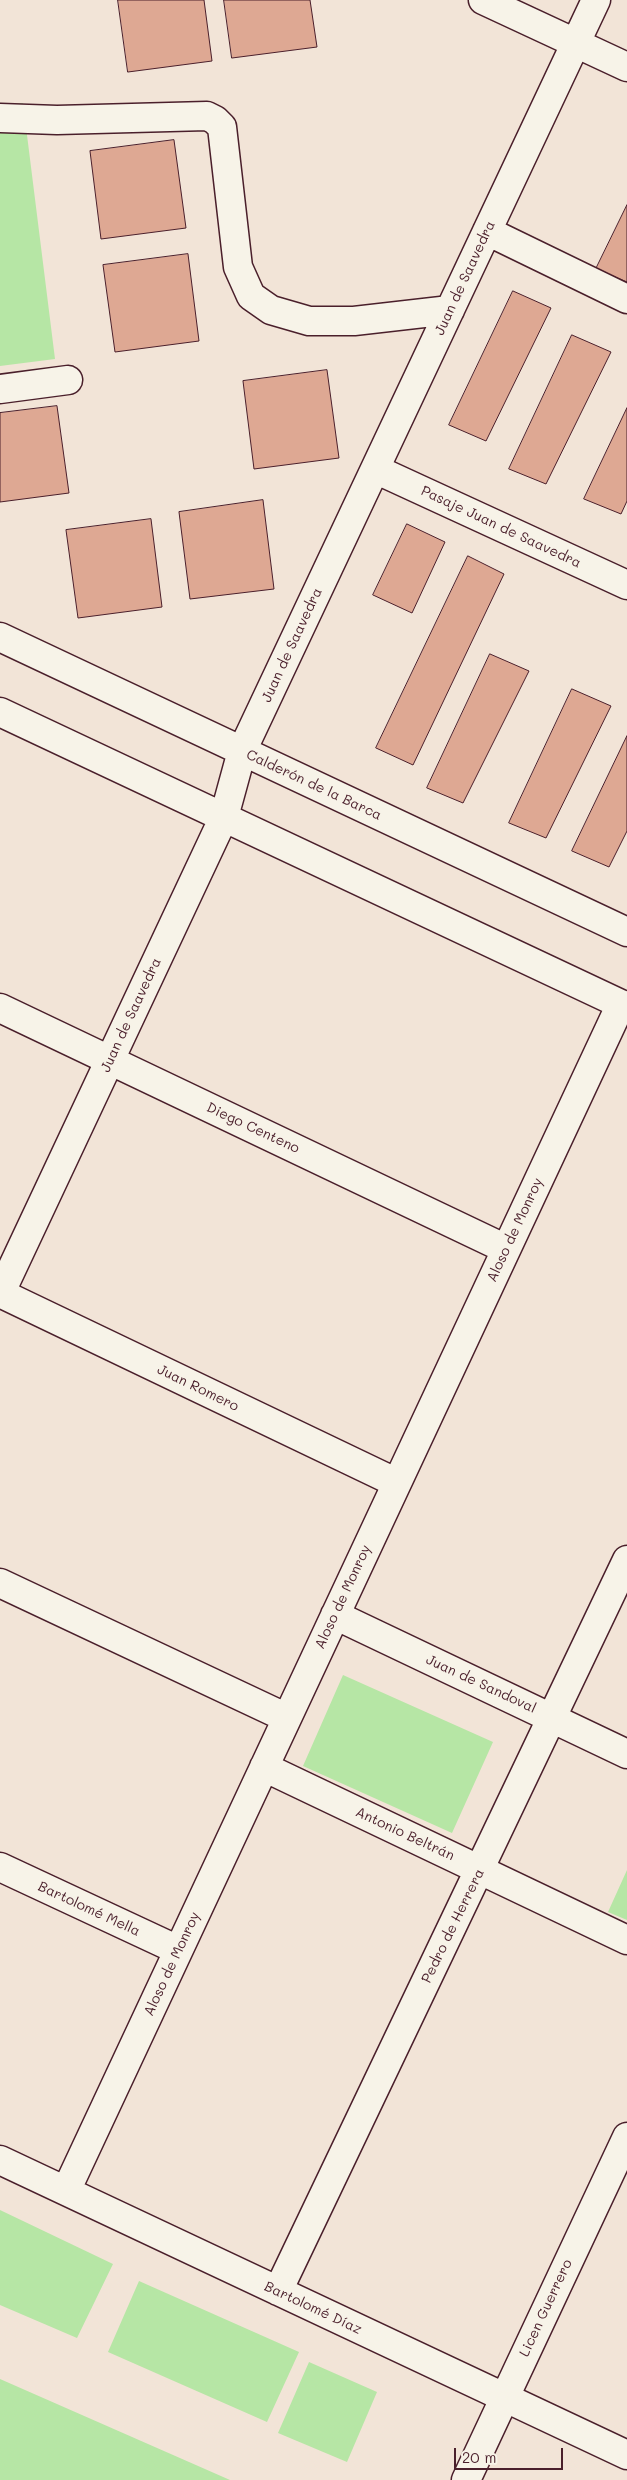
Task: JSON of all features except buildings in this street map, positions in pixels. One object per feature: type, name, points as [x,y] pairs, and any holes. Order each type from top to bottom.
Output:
[{"type":"street","points":[[483,0],[627,67]]},
{"type":"street","name":"Juan de Saavedra","points":[[0,1293],[224,817],[242,751],[596,0]]},
{"type":"street","points":[[0,118],[57,120],[207,116],[215,120],[222,127],[238,267],[251,296],[271,310],[309,321],[354,321],[450,310]]},
{"type":"street","points":[[487,231],[627,299]]},
{"type":"street","points":[[0,388],[68,380]]},
{"type":"street","name":"Pasaje Juan de Saavedra","points":[[375,468],[627,585]]},
{"type":"street","name":"Calderón de la Barca","points":[[0,637],[627,932]]},
{"type":"street","points":[[0,712],[624,1005]]},
{"type":"street","name":"Aloso de Monroy","points":[[66,2191],[506,1249],[624,1005]]},
{"type":"street","name":"Diego Centeno","points":[[0,1008],[506,1249]]},
{"type":"street","name":"Juan Romero","points":[[0,1293],[396,1483]]},
{"type":"street","name":"Pedro de Herrera","points":[[278,2291],[627,1560]]},
{"type":"street","points":[[0,1583],[286,1718]]},
{"type":"street","name":"Juan de Sandoval","points":[[335,1615],[627,1754]]},
{"type":"street","name":"Antonio Beltrán","points":[[264,1767],[627,1940]]},
{"type":"street","name":"Bartolomé Mella","points":[[0,1867],[178,1950]]},
{"type":"street","name":"Licen Guerrero","points":[[466,2480],[627,2137]]},
{"type":"street","name":"Bartolomé Díaz","points":[[0,2160],[627,2455]]},
{"type":"green space","points":[[23,103],[55,359],[0,366],[0,105]]},
{"type":"green space","points":[[343,1675],[493,1742],[452,1833],[303,1766]]},
{"type":"green space","points":[[627,1870],[627,1920],[608,1912]]},
{"type":"green space","points":[[0,2210],[113,2264],[77,2338],[0,2305]]},
{"type":"green space","points":[[139,2281],[299,2352],[267,2422],[108,2352]]},
{"type":"green space","points":[[309,2362],[377,2392],[347,2462],[278,2433]]},
{"type":"green space","points":[[0,2379],[230,2480],[0,2480]]}]
